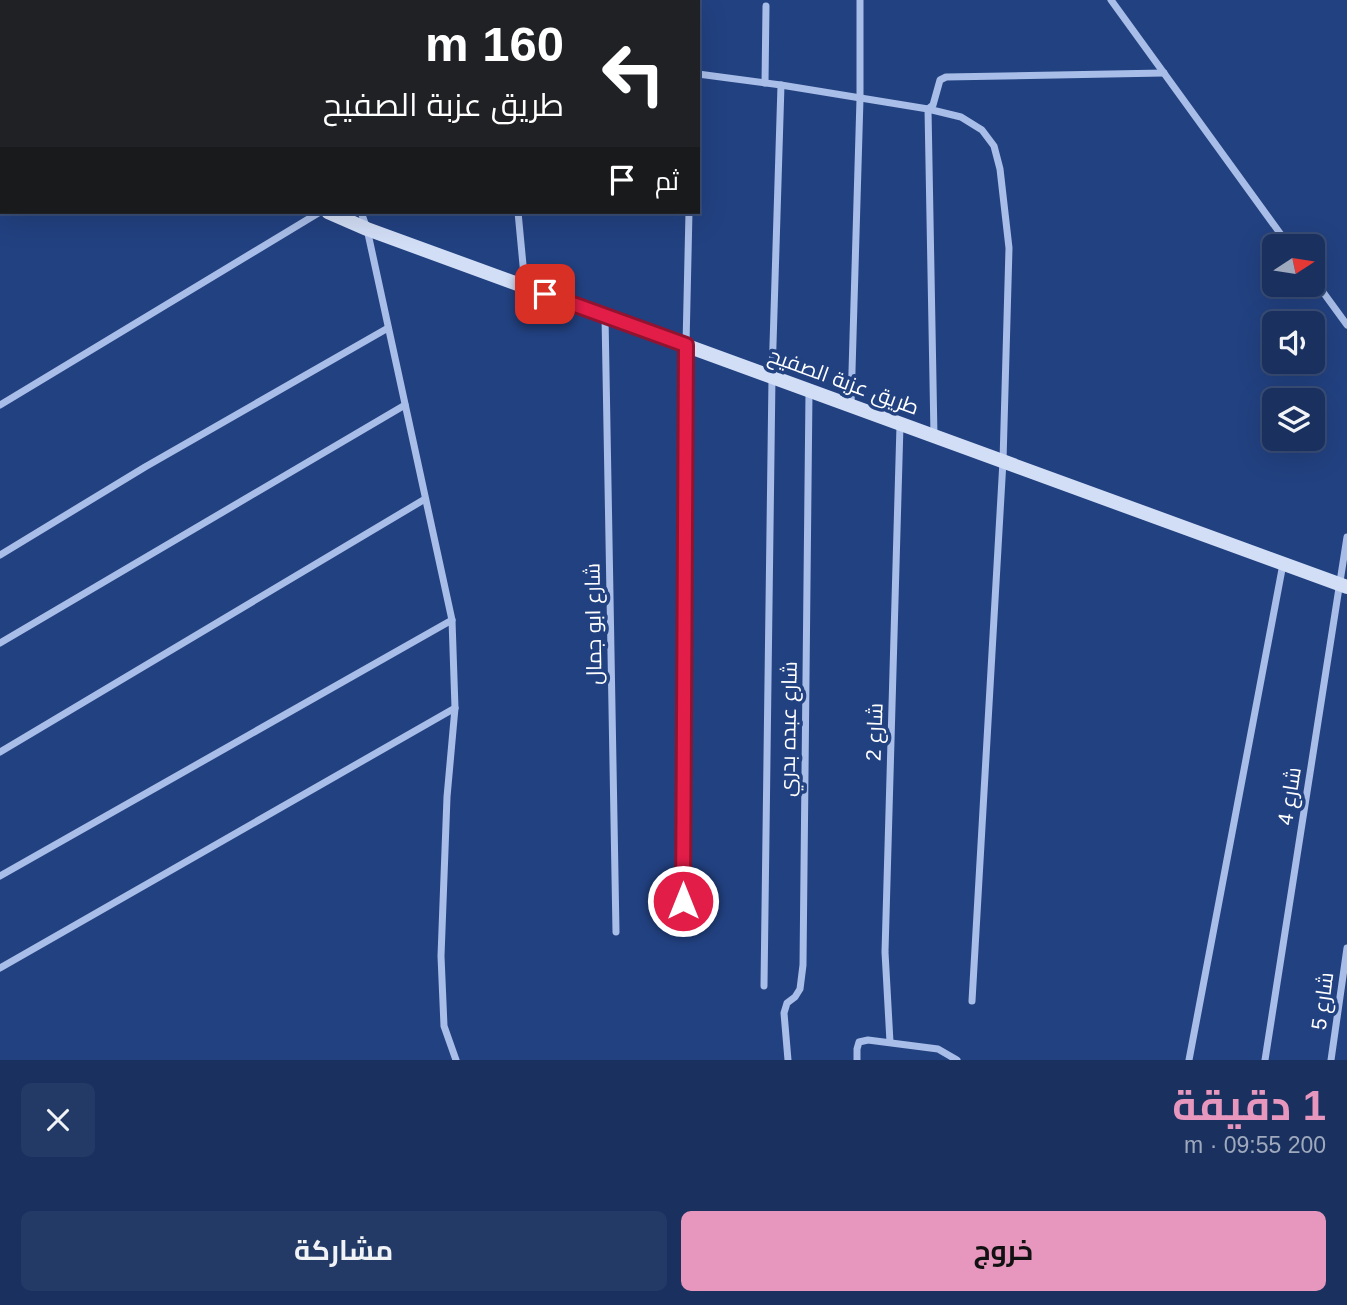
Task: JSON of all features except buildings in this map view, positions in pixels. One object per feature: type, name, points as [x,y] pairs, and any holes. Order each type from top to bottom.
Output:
[{"type":"street","points":[[851,406],[860,99],[860,0]]},
{"type":"street","points":[[1111,0],[1281,234]]},
{"type":"street","points":[[765,83],[766,6]]},
{"type":"street","points":[[928,109],[933,105],[940,80],[946,77],[1164,73]]},
{"type":"street","points":[[700,74],[928,109],[961,117],[982,130],[994,146],[1000,169],[1009,247],[1003,461],[972,1001]]},
{"type":"street","points":[[764,986],[772,377],[781,85]]},
{"type":"street","points":[[928,109],[934,436]]},
{"type":"street","points":[[0,405],[317,214]]},
{"type":"street","name":"طريق عزبة الصفيح","points":[[333,214],[809,392],[1343,586]]},
{"type":"street","points":[[362,214],[368,229],[452,620],[455,708],[447,797],[441,956],[444,1026],[456,1060]]},
{"type":"street","points":[[518,214],[525,287]]},
{"type":"street","points":[[683,928],[689,214]]},
{"type":"street","points":[[1325,295],[1347,325]]},
{"type":"street","name":"شارع ابو جمال","points":[[605,316],[616,932]]},
{"type":"street","points":[[0,555],[145,467],[388,328]]},
{"type":"street","name":"شارع عبده بدري","points":[[788,1060],[784,1013],[788,1003],[800,989],[803,965],[809,392]]},
{"type":"street","points":[[0,643],[405,405]]},
{"type":"street","name":"شارع 2","points":[[890,1042],[885,952],[900,424]]},
{"type":"street","points":[[0,752],[425,499]]},
{"type":"street","name":"شارع 4","points":[[1265,1060],[1343,586],[1347,537]]},
{"type":"street","points":[[1189,1060],[1283,564]]},
{"type":"street","points":[[0,876],[452,620]]},
{"type":"street","points":[[0,968],[455,708]]},
{"type":"street","name":"شارع 5","points":[[1331,1060],[1347,948]]},
{"type":"street","points":[[858,1060],[859,1042],[867,1040],[938,1049],[957,1060]]},
{"type":"route","points":[[545,294],[686,345],[683,901]]}]
